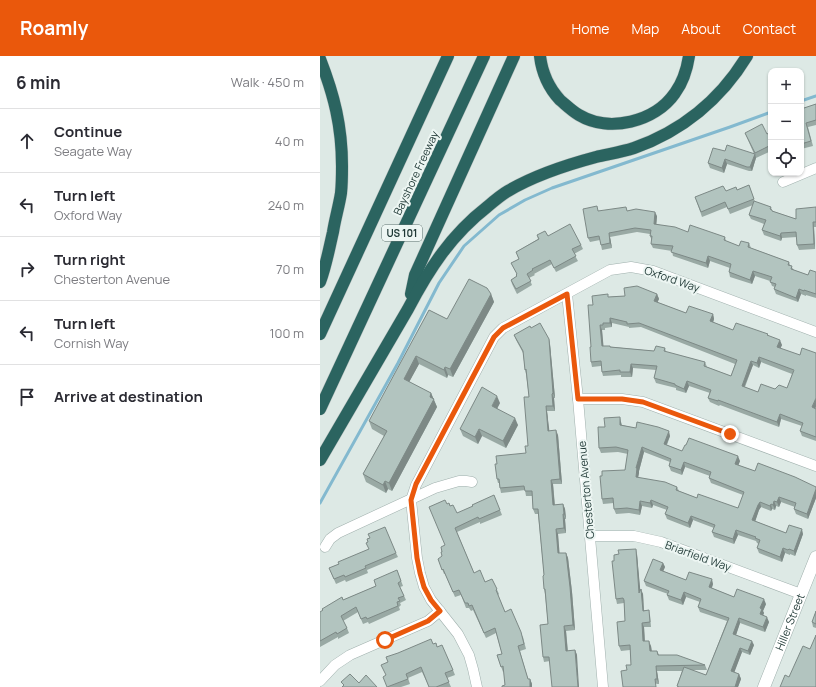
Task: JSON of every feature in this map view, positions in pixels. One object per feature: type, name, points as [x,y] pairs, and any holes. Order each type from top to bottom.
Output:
[{"type":"highway","points":[[426,104],[444,56]]},
{"type":"highway","name":"Bayshore Freeway","points":[[320,334],[448,56]]},
{"type":"highway","name":"Bayshore Freeway","points":[[320,409],[484,56]]},
{"type":"highway","points":[[408,309],[415,275],[514,56]]},
{"type":"highway","points":[[540,56],[541,66],[546,81],[566,106],[580,116],[595,121],[626,123],[641,119],[666,103],[675,93],[682,81],[690,56]]},
{"type":"highway","points":[[320,460],[408,309],[424,278],[441,253],[465,225],[496,199],[522,183],[575,164],[634,148],[676,128],[705,107],[718,94],[747,56]]},
{"type":"highway","points":[[320,59],[336,104],[340,127],[342,154],[341,192],[327,260],[320,282]]},
{"type":"street","points":[[783,182],[816,168]]},
{"type":"street","name":"Oxford Way","points":[[477,687],[474,669],[469,655],[458,634],[431,600],[424,587],[417,558],[411,500],[416,484],[494,337],[503,328],[610,270],[631,266],[653,271],[816,332]]},
{"type":"street","name":"Chesterton Avenue","points":[[567,294],[578,399],[603,687]]},
{"type":"street","points":[[578,399],[622,399],[643,402],[816,466]]},
{"type":"street","points":[[325,546],[330,539],[338,533],[435,488],[459,481],[472,482]]},
{"type":"street","name":"Briarfield Way","points":[[590,536],[634,536],[661,542],[801,594]]},
{"type":"street","name":"Hiller Street","points":[[764,687],[816,557]]},
{"type":"street","points":[[320,681],[335,665],[350,655],[428,621],[440,611]]},
{"type":"building","points":[[816,104],[816,120],[806,123],[811,141],[804,143],[804,140],[804,108]]},
{"type":"building","points":[[762,124],[768,134],[768,146],[755,153],[745,133]]},
{"type":"building","points":[[727,145],[755,154],[750,167],[725,159],[722,168],[708,163],[713,148],[725,151]]},
{"type":"building","points":[[749,185],[754,199],[728,209],[725,202],[701,212],[695,197],[723,186],[726,191],[736,187],[737,190]]},
{"type":"building","points":[[754,201],[771,207],[770,209],[772,211],[796,219],[796,209],[816,207],[816,222],[813,222],[814,244],[797,245],[796,232],[781,233],[780,236],[762,230],[766,220],[749,215]]},
{"type":"building","points":[[597,206],[598,211],[626,207],[627,211],[636,209],[655,212],[654,224],[675,227],[688,232],[690,225],[725,237],[724,240],[739,246],[741,241],[749,243],[748,247],[789,262],[788,265],[792,266],[791,269],[808,275],[810,270],[816,272],[816,294],[799,289],[796,298],[774,289],[776,284],[770,282],[772,277],[753,271],[750,280],[729,272],[731,264],[708,256],[706,263],[671,252],[673,246],[651,244],[651,230],[635,228],[609,233],[610,243],[601,245],[599,236],[588,238],[583,209]]},
{"type":"building","points":[[570,224],[581,245],[572,249],[576,256],[554,268],[550,260],[532,269],[533,270],[527,274],[531,281],[516,289],[511,280],[517,276],[517,274],[511,263],[519,259],[516,252],[539,239],[537,235],[545,231],[548,236]]},
{"type":"building","points":[[469,279],[487,288],[491,294],[450,369],[445,367],[444,370],[416,356],[404,379],[431,393],[430,397],[434,399],[389,483],[385,481],[383,485],[363,474],[387,431],[369,421],[429,310],[447,319]]},
{"type":"building","points":[[637,286],[657,294],[654,301],[686,313],[689,306],[713,314],[710,321],[733,330],[736,323],[768,334],[767,335],[780,340],[777,347],[800,355],[802,348],[816,353],[816,398],[812,407],[816,409],[816,437],[800,431],[803,423],[780,414],[777,422],[718,400],[708,398],[711,390],[687,381],[684,389],[675,384],[654,378],[657,366],[631,364],[630,372],[620,372],[620,370],[602,372],[601,361],[591,362],[588,305],[593,305],[592,296],[608,294],[608,297],[625,296],[624,288]],"holes":[[[610,318],[627,322],[627,324],[639,323],[737,360],[731,376],[704,366],[705,362],[664,351],[665,348],[656,346],[654,351],[602,346],[600,325],[603,325],[603,323],[610,323]],[[759,357],[794,370],[787,388],[779,385],[775,389],[761,384],[758,392],[742,386],[751,361],[757,363]]]},
{"type":"building","points":[[540,323],[549,339],[553,406],[546,406],[548,431],[556,430],[560,479],[551,480],[553,505],[563,504],[564,514],[564,528],[556,529],[558,553],[566,553],[570,587],[573,625],[564,626],[566,651],[575,650],[578,687],[552,687],[549,657],[543,657],[540,625],[548,624],[538,509],[533,509],[532,491],[525,491],[524,486],[500,488],[495,464],[497,464],[496,456],[526,453],[525,446],[528,446],[524,397],[529,397],[523,351],[514,335],[530,326],[531,328]]},
{"type":"building","points":[[482,387],[497,396],[492,406],[515,418],[503,441],[479,429],[475,437],[460,429]]},
{"type":"building","points":[[620,417],[620,425],[636,428],[637,422],[658,427],[669,431],[664,444],[682,451],[689,438],[738,456],[735,464],[755,471],[758,463],[795,477],[816,487],[807,514],[794,509],[796,503],[779,497],[777,502],[774,501],[773,505],[771,504],[770,506],[760,502],[752,520],[786,533],[789,525],[802,529],[794,551],[783,548],[780,557],[757,548],[760,540],[755,538],[756,537],[736,530],[733,539],[712,532],[715,525],[691,516],[688,523],[665,514],[668,507],[651,500],[650,503],[640,501],[639,510],[627,508],[614,509],[613,498],[602,499],[600,476],[602,476],[602,471],[625,470],[628,450],[616,447],[599,448],[598,427],[605,427],[604,418]],"holes":[[[642,447],[671,459],[669,466],[681,470],[684,462],[711,472],[709,478],[744,492],[738,508],[698,494],[697,498],[676,490],[677,487],[665,482],[636,477],[636,468]]]},
{"type":"building","points":[[494,495],[500,510],[479,519],[478,517],[455,528],[474,573],[480,570],[485,582],[492,579],[505,612],[511,609],[521,632],[524,644],[518,646],[528,679],[530,679],[530,687],[502,687],[505,685],[503,666],[501,667],[497,655],[502,654],[495,628],[484,633],[472,605],[469,606],[468,603],[465,603],[459,590],[453,592],[438,559],[442,556],[441,547],[445,545],[429,507],[445,500],[450,506],[453,505],[457,513]]},
{"type":"building","points":[[385,527],[396,553],[365,566],[366,568],[345,577],[344,575],[334,579],[329,568],[339,564],[338,562],[369,549],[366,543],[368,542],[367,539],[370,538],[368,534]]},
{"type":"building","points":[[636,549],[639,593],[641,589],[643,611],[649,610],[650,622],[642,623],[643,641],[649,641],[650,651],[657,651],[658,655],[677,655],[705,665],[656,666],[656,687],[623,687],[621,671],[627,670],[626,665],[631,665],[630,645],[619,646],[617,622],[625,621],[624,600],[623,598],[616,599],[612,561],[614,561],[614,555],[619,554],[618,550]]},
{"type":"building","points":[[653,559],[663,563],[660,570],[686,580],[689,572],[712,579],[709,587],[734,597],[737,589],[764,599],[760,608],[762,609],[760,614],[767,617],[763,627],[739,618],[733,634],[752,641],[748,651],[740,648],[731,671],[739,674],[735,687],[677,686],[684,667],[706,675],[729,618],[698,607],[701,599],[684,592],[681,600],[667,595],[669,591],[644,581]]},
{"type":"building","points":[[397,570],[401,581],[398,583],[404,596],[398,598],[400,601],[397,602],[398,606],[367,619],[366,617],[361,619],[356,607],[341,616],[347,628],[320,641],[320,612],[323,610],[322,609],[342,597],[343,600],[376,586],[374,580]]},
{"type":"building","points":[[816,611],[816,624],[812,622]]},
{"type":"building","points":[[816,635],[816,687],[780,687],[785,675],[789,677],[803,646],[810,649]]},
{"type":"building","points":[[431,639],[433,644],[436,643],[437,647],[442,645],[453,670],[445,673],[449,682],[436,687],[429,687],[421,667],[406,674],[408,679],[387,687],[383,677],[386,675],[381,665],[388,662],[386,657]]},
{"type":"building","points":[[350,674],[359,683],[366,675],[377,687],[342,687],[344,685],[341,682]]},
{"type":"waterway","points":[[804,100],[816,96]]},
{"type":"waterway","points":[[320,503],[398,363],[439,283],[464,246],[499,215],[525,200],[552,188],[768,113]]},
{"type":"route","points":[[385,640],[428,621],[440,611],[431,600],[424,587],[420,573],[411,500],[416,484],[494,337],[503,328],[567,294],[578,399],[622,399],[643,402],[730,434]]}]
